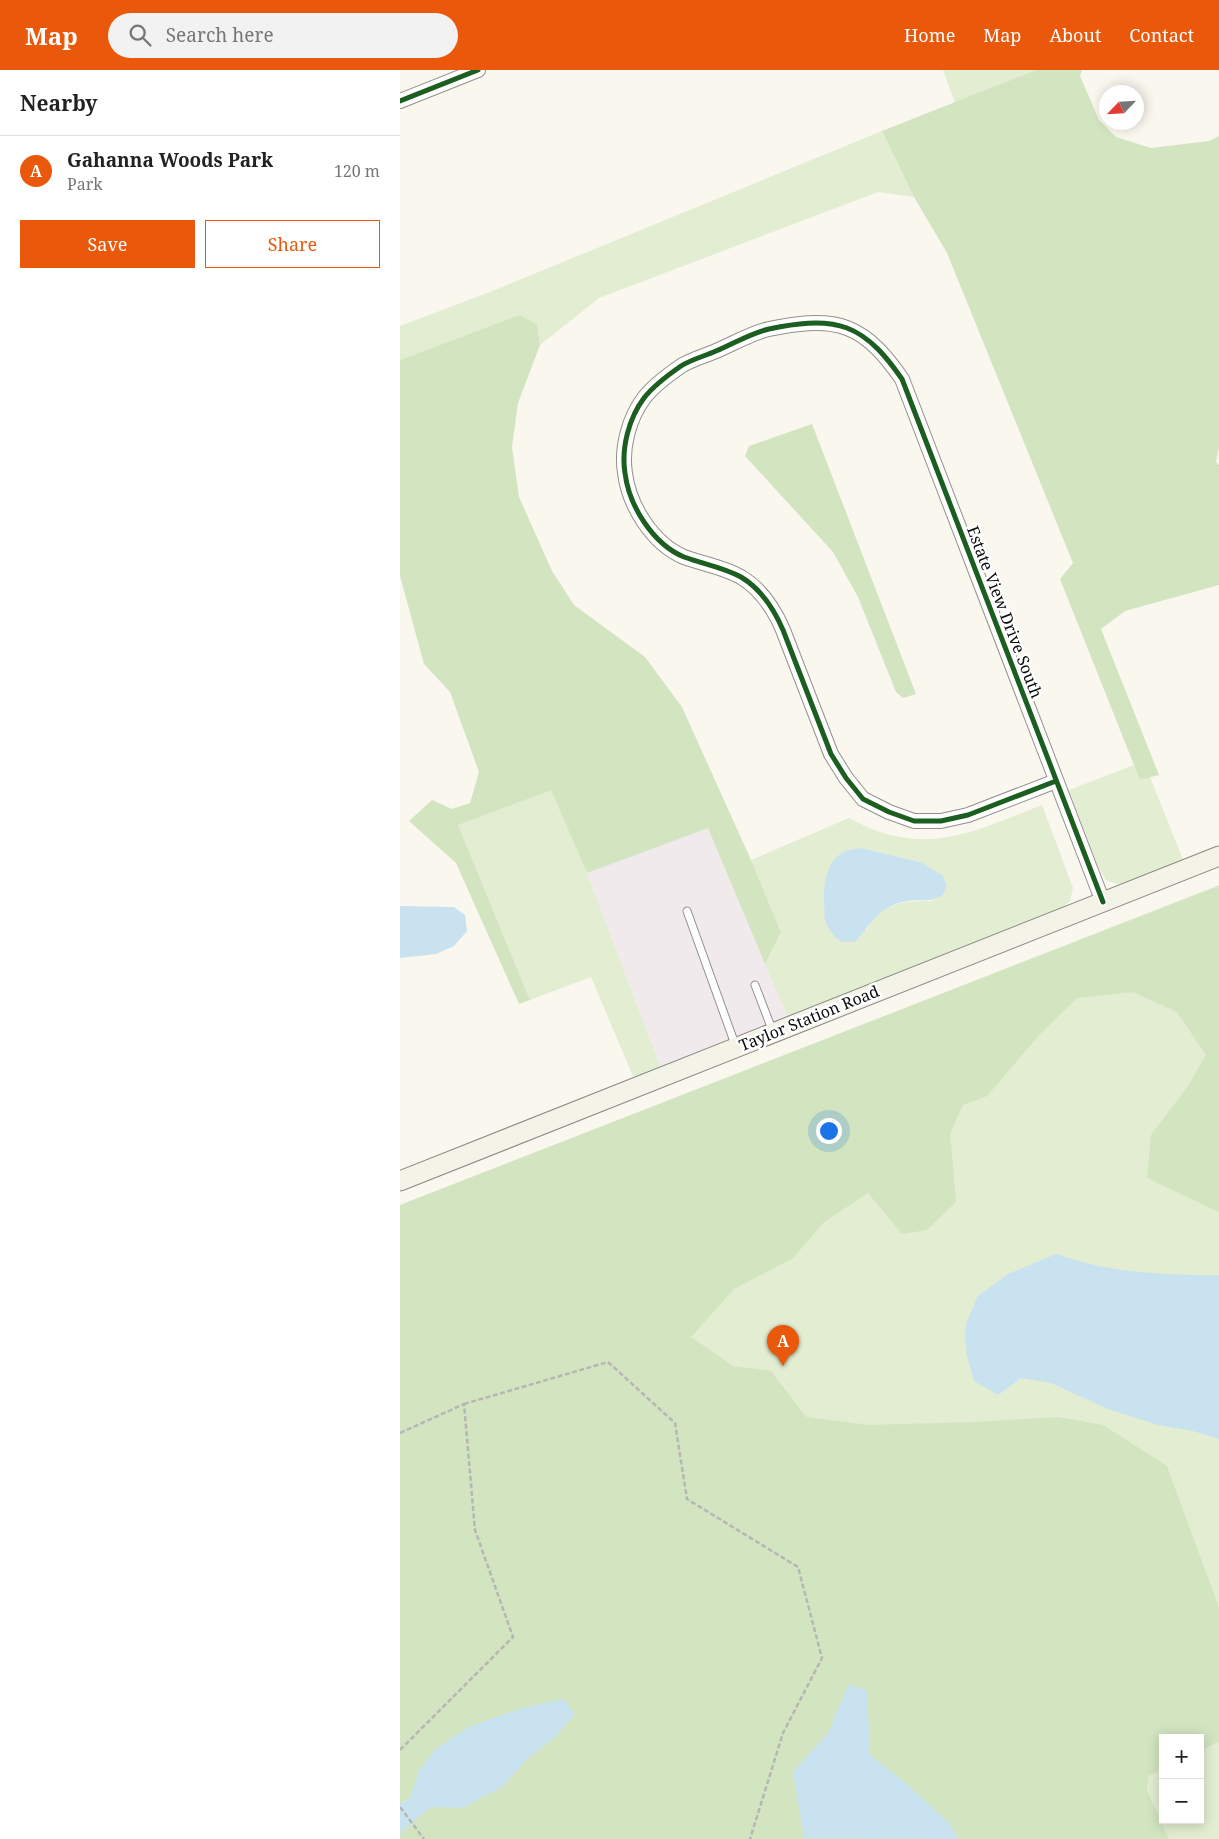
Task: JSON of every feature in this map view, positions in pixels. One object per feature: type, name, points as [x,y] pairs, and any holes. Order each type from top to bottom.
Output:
[{"type":"main road","name":"Taylor Station Road","points":[[400,1182],[1219,856]]},
{"type":"street","points":[[400,101],[478,70]]},
{"type":"street","name":"Estate View Drive South","points":[[1056,781],[968,815],[941,821],[914,821],[889,812],[863,799],[846,778],[831,754],[777,616],[757,589],[742,578],[726,570],[683,556],[661,541],[644,521],[632,498],[624,473],[625,447],[631,421],[644,398],[661,381],[683,365],[767,330],[819,322],[847,328],[867,340],[887,358],[902,379],[1103,902]]},
{"type":"lane","points":[[687,911],[736,1047]]},
{"type":"lane","points":[[755,985],[773,1032]]},
{"type":"path","points":[[400,1433],[464,1404],[608,1362],[675,1423],[687,1498],[798,1567],[822,1658],[783,1733],[750,1839]]},
{"type":"path","points":[[400,1750],[513,1637],[475,1530],[464,1404]]},
{"type":"path","points":[[400,1807],[424,1839]]},
{"type":"shaded area","points":[[708,827],[789,1020],[662,1071],[587,873]]},
{"type":"green space","points":[[943,70],[1036,70],[955,103]]},
{"type":"green space","points":[[1036,70],[1082,70],[1080,76],[1099,120],[1099,130],[1109,130],[1116,137],[1151,148],[1209,141],[1219,136],[1219,447],[1216,462],[1219,465],[1219,585],[1125,611],[1101,629],[1159,775],[1140,780],[1060,579],[1073,563],[947,253],[914,197],[882,131]]},
{"type":"green space","points":[[882,131],[914,197],[878,192],[599,298],[540,345],[537,324],[519,315],[400,360],[400,326],[490,292]]},
{"type":"green space","points":[[519,315],[537,324],[540,345],[518,403],[512,447],[519,497],[552,571],[574,605],[645,657],[682,707],[751,860],[781,932],[765,964],[708,828],[587,873],[551,790],[458,825],[530,1000],[519,1004],[456,863],[409,821],[432,800],[452,809],[470,803],[479,772],[450,692],[424,664],[400,576],[400,360]]},
{"type":"green space","points":[[812,424],[916,694],[903,698],[896,692],[858,597],[833,552],[745,456],[749,446]]},
{"type":"green space","points":[[1134,765],[1140,780],[1150,777],[1184,862],[1138,881],[1117,884],[1106,880],[1098,866],[1069,790]]},
{"type":"green space","points":[[551,789],[587,873],[662,1071],[635,1081],[591,977],[530,1000],[458,825]]},
{"type":"green space","points":[[1042,805],[1073,888],[1070,901],[1057,912],[789,1020],[765,964],[781,932],[751,860],[849,818],[876,830],[900,837],[924,839],[969,832]],"holes":[[[861,848],[920,862],[933,901],[911,902],[891,906],[876,915],[866,930],[851,849]]]},
{"type":"green space","points":[[1219,885],[1219,1344],[1192,1431],[1219,1439],[1219,1607],[1167,1466],[1200,1734],[1159,1734],[1159,1739],[400,1839],[400,1205]]},
{"type":"green space","points":[[1219,886],[1219,1212],[1147,1178],[1151,1135],[1188,1086],[1206,1055],[1177,1012],[1133,992],[1077,998],[1040,1034],[987,1096],[963,1105],[950,1133],[956,1202],[927,1230],[902,1234],[868,1193],[824,1222],[793,1258],[734,1289],[691,1337],[733,1366],[771,1371],[806,1417],[869,1425],[1058,1417],[1103,1425],[1167,1466],[1219,1607],[1219,1742],[1204,1749],[1204,1734],[1159,1734],[1159,1771],[1149,1776],[1147,1790],[1159,1817],[1159,1824],[1162,1824],[1169,1839],[400,1839],[400,1205]]},
{"type":"green space","points":[[1219,1742],[1219,1839],[1169,1839],[1162,1824],[1204,1824],[1204,1749]]},
{"type":"green space","points":[[1159,1771],[1159,1817],[1147,1790],[1149,1776]]},
{"type":"water","points":[[861,848],[920,862],[942,875],[947,885],[943,895],[930,900],[909,901],[890,906],[872,921],[855,942],[841,942],[831,932],[825,920],[824,895],[827,875],[835,859],[841,854]]},
{"type":"water","points":[[400,906],[454,907],[465,915],[467,931],[454,946],[436,954],[400,958]]},
{"type":"water","points":[[1056,1254],[1098,1266],[1143,1272],[1219,1275],[1219,1439],[1192,1431],[1158,1425],[1108,1409],[1051,1383],[1021,1378],[998,1395],[974,1381],[967,1356],[965,1335],[967,1321],[978,1296],[1008,1274]]},
{"type":"water","points":[[848,1685],[867,1690],[870,1755],[909,1786],[949,1823],[958,1839],[804,1838],[793,1772],[828,1733]]},
{"type":"water","points":[[564,1699],[575,1714],[556,1736],[526,1760],[502,1787],[462,1808],[430,1807],[400,1834],[400,1804],[411,1797],[418,1773],[435,1749],[470,1726],[523,1708]]},
{"type":"cycle path","points":[[400,101],[478,70]]},
{"type":"cycle path","points":[[1056,781],[968,815],[941,821],[914,821],[889,812],[863,799],[846,778],[831,754],[783,630],[766,600],[755,587],[741,577],[720,568],[684,557],[673,551],[662,543],[637,511],[627,486],[624,463],[625,444],[634,415],[652,389],[661,380],[690,361],[756,333],[788,325],[808,323],[838,325],[864,337],[885,356],[902,379],[1103,902]]},
{"type":"place","name":"Gahanna Woods Park","points":[[783,1366]]}]
